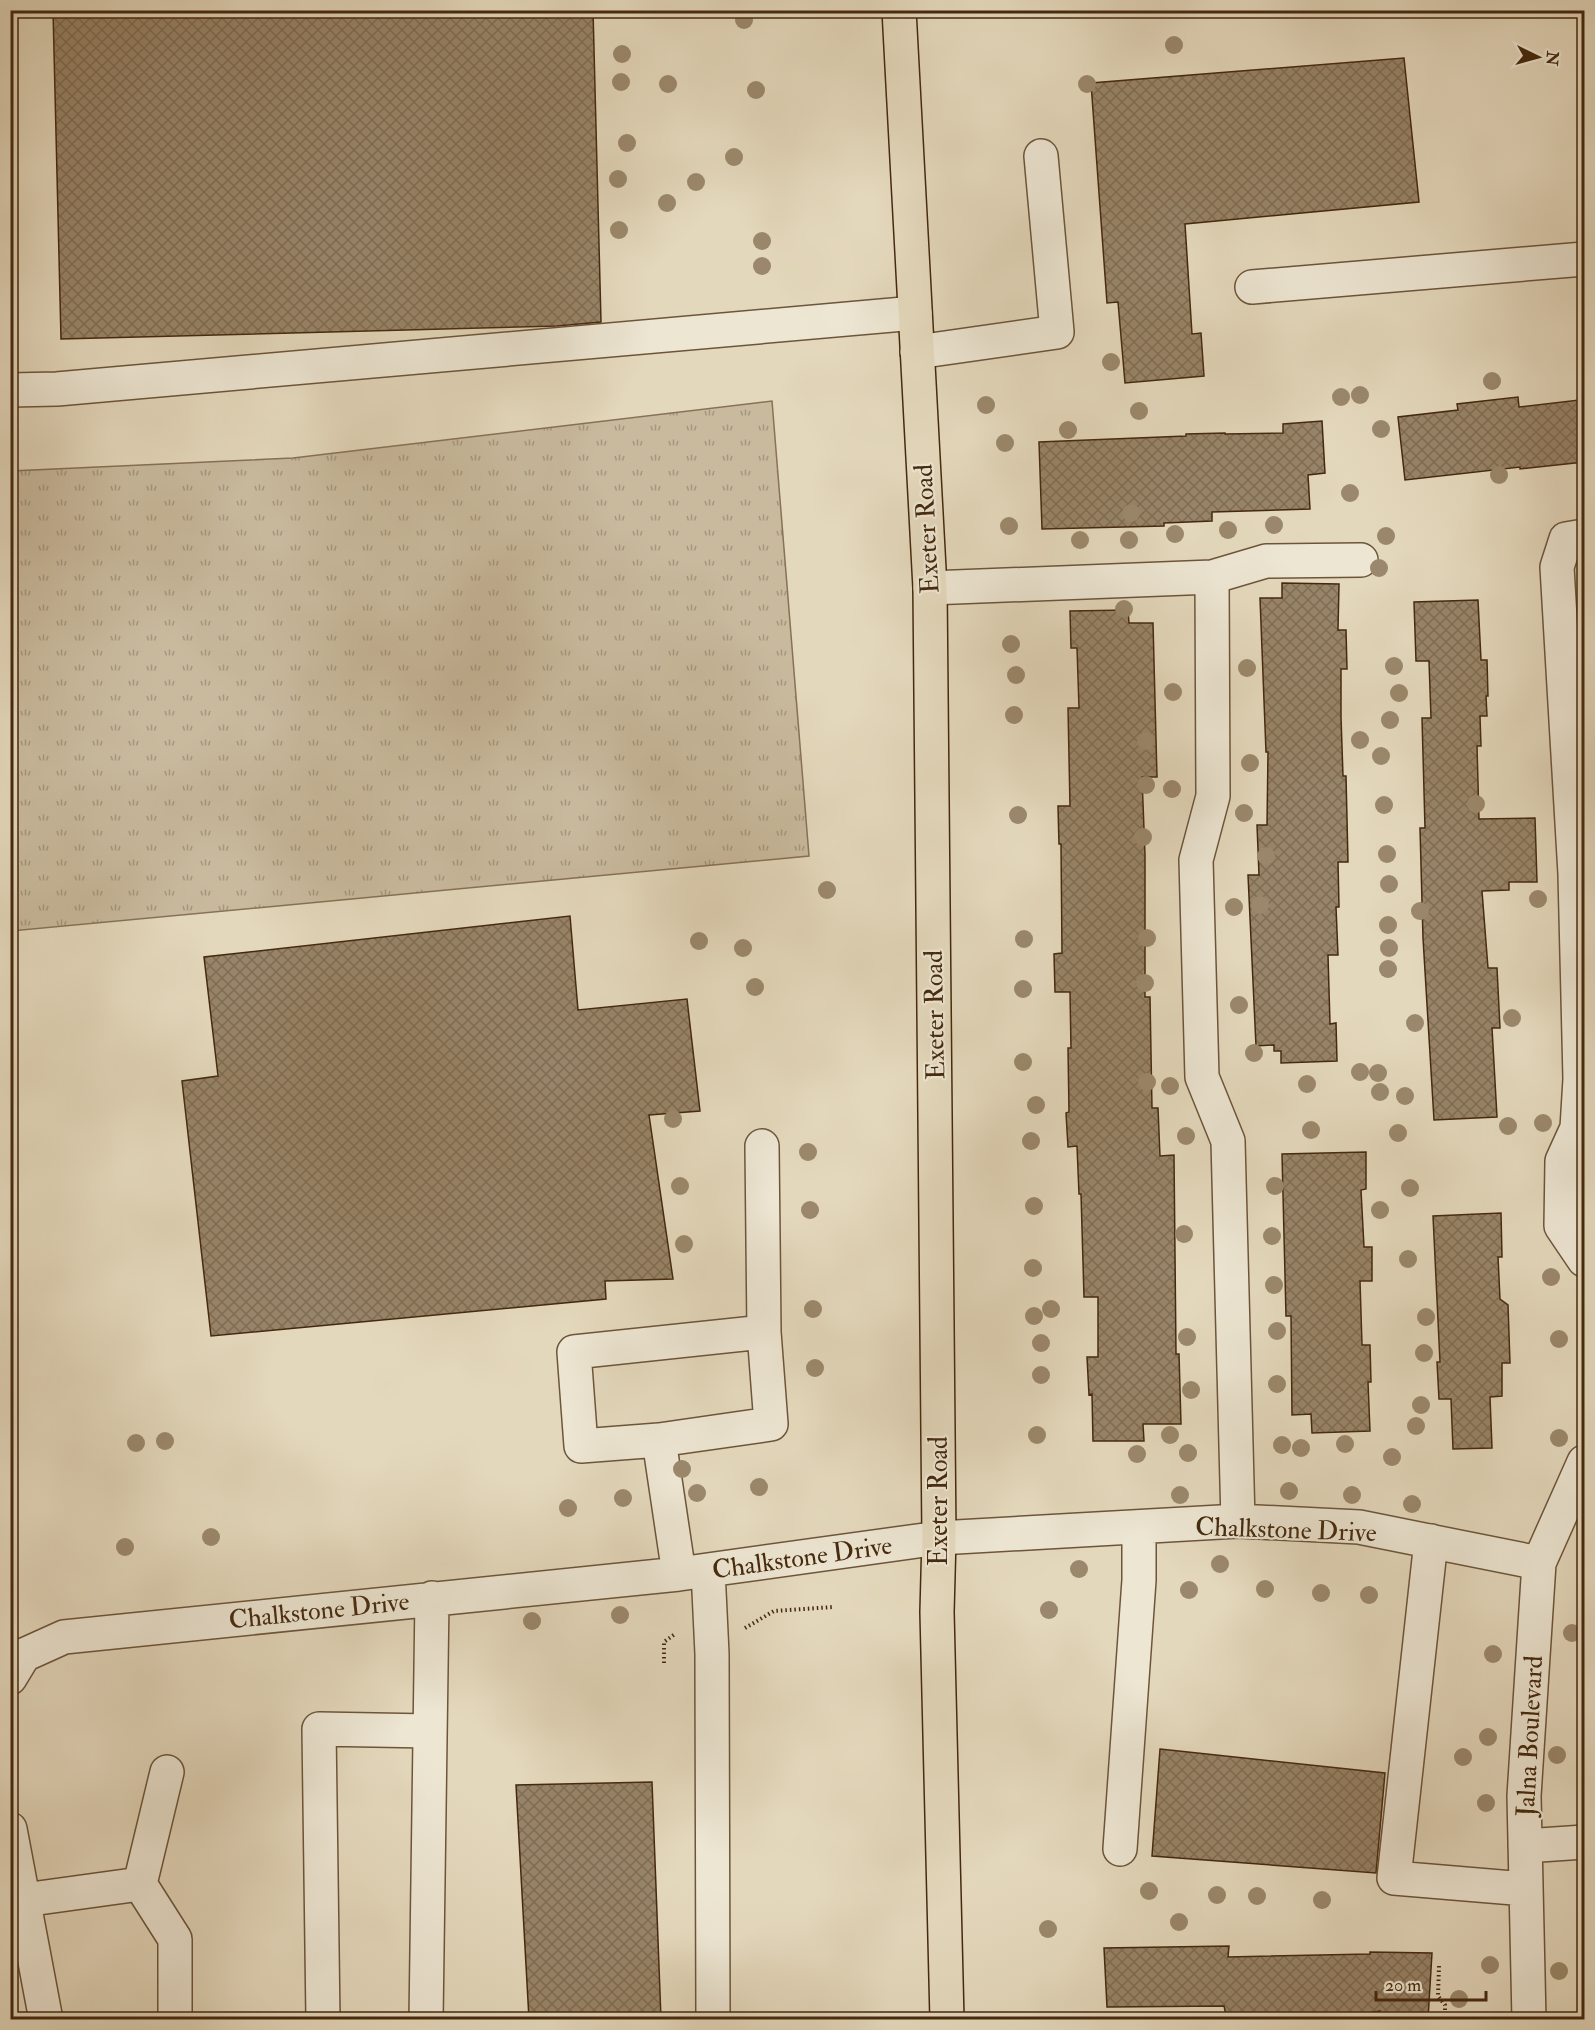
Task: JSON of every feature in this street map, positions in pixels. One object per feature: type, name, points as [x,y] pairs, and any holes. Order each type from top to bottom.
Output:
[{"type":"main road","name":"Exeter Road","points":[[899,10],[930,588],[939,1538],[937,1612],[947,2019]]},
{"type":"street","points":[[917,352],[1057,332],[1041,156]]},
{"type":"street","points":[[1252,287],[1584,259]]},
{"type":"street","points":[[10,390],[69,388],[915,313]]},
{"type":"street","points":[[1584,536],[1566,539],[1557,567],[1575,874],[1580,1079],[1577,1128],[1562,1161],[1561,1226],[1584,1260]]},
{"type":"street","points":[[930,588],[1212,577],[1266,561],[1361,560]]},
{"type":"street","points":[[1212,577],[1213,796],[1196,860],[1197,906],[1202,1077],[1228,1141],[1238,1521]]},
{"type":"street","points":[[762,1146],[764,1332],[771,1424],[658,1440],[581,1446],[574,1352],[764,1332]]},
{"type":"street","points":[[658,1440],[712,1654],[713,2019]]},
{"type":"street","name":"Jalna Boulevard","points":[[1529,2019],[1524,1796],[1539,1563],[1584,1462]]},
{"type":"street","name":"Chalkstone Drive","points":[[10,1678],[24,1654],[64,1637],[693,1572],[939,1538],[1238,1521],[1359,1527],[1539,1563]]},
{"type":"street","points":[[1120,1849],[1138,1580],[1139,1527]]},
{"type":"street","points":[[1431,1541],[1394,1878],[1526,1889]]},
{"type":"street","points":[[426,2019],[432,1598]]},
{"type":"street","points":[[323,2019],[319,1729],[430,1731]]},
{"type":"street","points":[[167,1772],[140,1884],[175,1939],[175,2019]]},
{"type":"street","points":[[10,1829],[46,2019]]},
{"type":"street","points":[[1525,1846],[1584,1842]]},
{"type":"street","points":[[24,1900],[140,1884]]},
{"type":"street","points":[[10,1963],[39,1979]]},
{"type":"path","points":[[1439,1966],[1438,1996],[1445,2005],[1445,2019]]},
{"type":"green space","points":[[772,401],[809,856],[11,931],[11,471],[293,458]]},
{"type":"building","points":[[53,10],[593,10],[601,322],[557,326],[61,339]]},
{"type":"building","points":[[1404,58],[1419,202],[1185,224],[1192,334],[1201,333],[1204,376],[1125,383],[1118,302],[1107,303],[1091,83]]},
{"type":"building","points":[[1518,397],[1519,407],[1579,400],[1584,462],[1405,480],[1398,417],[1458,410],[1457,404]]},
{"type":"building","points":[[1322,421],[1325,473],[1308,475],[1310,509],[1212,512],[1212,521],[1164,523],[1164,526],[1042,529],[1039,442],[1186,436],[1186,434],[1283,433],[1283,424]]},
{"type":"building","points":[[1282,583],[1339,584],[1338,630],[1346,630],[1347,669],[1341,669],[1341,717],[1343,776],[1346,776],[1348,862],[1338,862],[1339,907],[1336,907],[1338,955],[1328,955],[1330,1024],[1336,1023],[1337,1061],[1281,1063],[1281,1051],[1274,1051],[1274,1045],[1256,1046],[1248,875],[1259,875],[1257,825],[1267,825],[1268,752],[1266,752],[1260,598],[1282,598]]},
{"type":"building","points":[[1478,600],[1481,660],[1487,660],[1488,696],[1486,696],[1487,716],[1480,716],[1481,746],[1477,746],[1479,819],[1535,818],[1537,882],[1509,882],[1509,890],[1482,891],[1488,968],[1497,968],[1500,1028],[1492,1028],[1497,1117],[1434,1120],[1423,938],[1420,828],[1425,828],[1422,718],[1431,718],[1429,661],[1416,661],[1414,602]]},
{"type":"building","points":[[1128,610],[1129,623],[1153,623],[1157,777],[1142,777],[1145,855],[1145,997],[1150,997],[1152,1108],[1158,1108],[1160,1156],[1174,1155],[1176,1354],[1179,1354],[1181,1424],[1143,1424],[1144,1441],[1093,1441],[1092,1394],[1089,1395],[1087,1357],[1098,1357],[1098,1297],[1084,1297],[1077,1146],[1068,1147],[1066,1113],[1069,1112],[1070,992],[1055,992],[1054,954],[1062,953],[1061,844],[1059,844],[1058,806],[1070,806],[1068,708],[1079,708],[1077,648],[1071,648],[1070,611]]},
{"type":"building","points":[[570,916],[578,1010],[687,999],[700,1111],[649,1115],[673,1279],[605,1281],[606,1299],[211,1336],[182,1081],[218,1076],[204,957]]},
{"type":"building","points":[[1366,1152],[1366,1189],[1361,1190],[1364,1247],[1372,1247],[1372,1281],[1360,1281],[1362,1345],[1370,1345],[1371,1382],[1368,1382],[1370,1431],[1312,1433],[1311,1414],[1292,1415],[1291,1316],[1286,1316],[1282,1154]]},
{"type":"building","points":[[1501,1213],[1502,1257],[1498,1257],[1500,1299],[1508,1305],[1510,1363],[1502,1363],[1502,1396],[1490,1397],[1492,1448],[1453,1449],[1451,1399],[1439,1399],[1437,1362],[1440,1362],[1433,1216]]},
{"type":"building","points":[[1160,1749],[1385,1773],[1376,1873],[1152,1856]]},
{"type":"building","points":[[652,1782],[661,2019],[529,2019],[516,1785]]},
{"type":"building","points":[[1229,1946],[1228,1957],[1370,1954],[1370,1952],[1432,1953],[1428,2019],[1380,2019],[1380,2011],[1226,2015],[1224,2006],[1107,2007],[1104,1948]]}]
